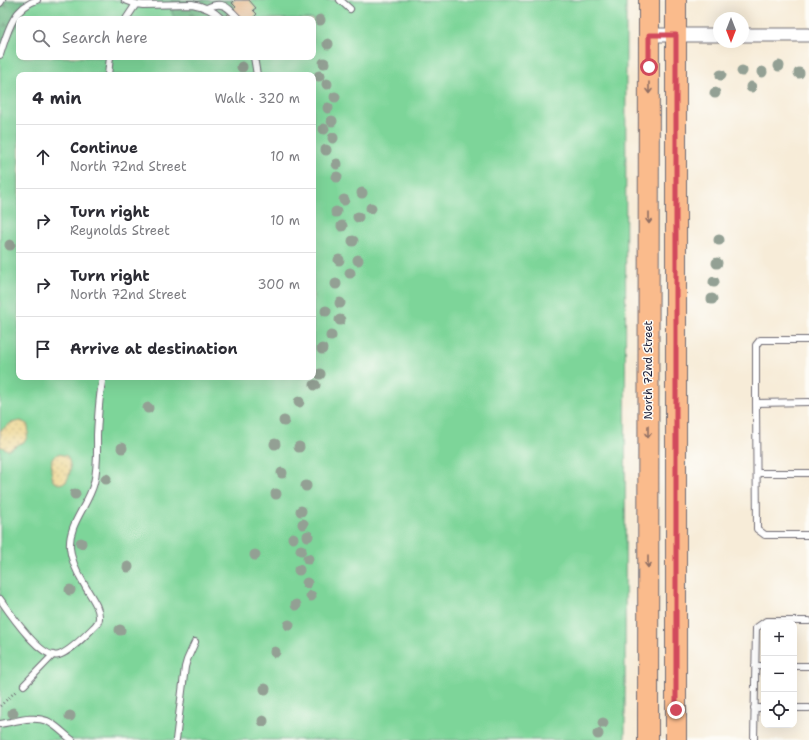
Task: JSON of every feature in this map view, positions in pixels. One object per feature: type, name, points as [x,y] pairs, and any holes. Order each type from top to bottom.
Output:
[{"type":"main road","name":"North 72nd Street","points":[[648,740],[649,0]]},
{"type":"main road","points":[[676,0],[676,740]]},
{"type":"street","points":[[649,35],[713,35]]},
{"type":"street","points":[[749,35],[809,35]]},
{"type":"lane","points":[[0,55],[9,28],[15,16],[25,6],[36,0]]},
{"type":"lane","points":[[125,0],[136,4],[199,2],[219,16]]},
{"type":"lane","points":[[340,0],[350,9]]},
{"type":"lane","points":[[128,16],[136,4]]},
{"type":"lane","points":[[207,8],[216,5],[223,5],[230,9],[236,16]]},
{"type":"lane","points":[[108,72],[110,60]]},
{"type":"lane","points":[[253,60],[256,72]]},
{"type":"lane","points":[[809,340],[760,340],[756,345],[757,529],[765,535],[809,535]]},
{"type":"lane","points":[[0,599],[32,640],[41,649],[53,655],[57,656],[65,652],[96,626],[99,617],[96,606],[76,568],[72,556],[70,541],[74,526],[86,505],[94,483],[97,459],[99,403],[103,380]]},
{"type":"lane","points":[[756,403],[809,402]]},
{"type":"lane","points":[[757,473],[809,473]]},
{"type":"lane","points":[[754,740],[756,628],[766,621],[809,621]]},
{"type":"lane","points":[[176,740],[185,667],[195,642]]},
{"type":"lane","points":[[24,685],[53,655]]},
{"type":"lane","points":[[755,666],[761,666]]},
{"type":"lane","points":[[797,666],[809,666]]},
{"type":"lane","points":[[754,708],[761,708]]},
{"type":"lane","points":[[797,708],[809,708]]},
{"type":"lane","points":[[0,724],[22,720],[40,719],[52,724],[72,740]]},
{"type":"path","points":[[0,706],[24,685]]},
{"type":"green space","points":[[0,0],[626,0],[625,740],[0,740]]},
{"type":"green space","points":[[0,0],[24,0],[20,16],[16,16],[16,27],[10,36],[0,42]]},
{"type":"green space","points":[[172,0],[233,0],[230,16],[174,16],[172,13]]},
{"type":"sand","points":[[21,421],[27,424],[28,429],[28,435],[25,441],[8,450],[0,446],[0,431],[11,423]]},
{"type":"sand","points":[[58,454],[67,456],[70,466],[70,472],[66,482],[59,484],[53,481],[51,470],[52,458]]},
{"type":"building","points":[[235,0],[249,0],[256,8],[253,10],[257,14],[255,16],[226,16],[236,7],[232,3]]},
{"type":"route","points":[[649,67],[649,35],[676,35],[676,710]]}]
